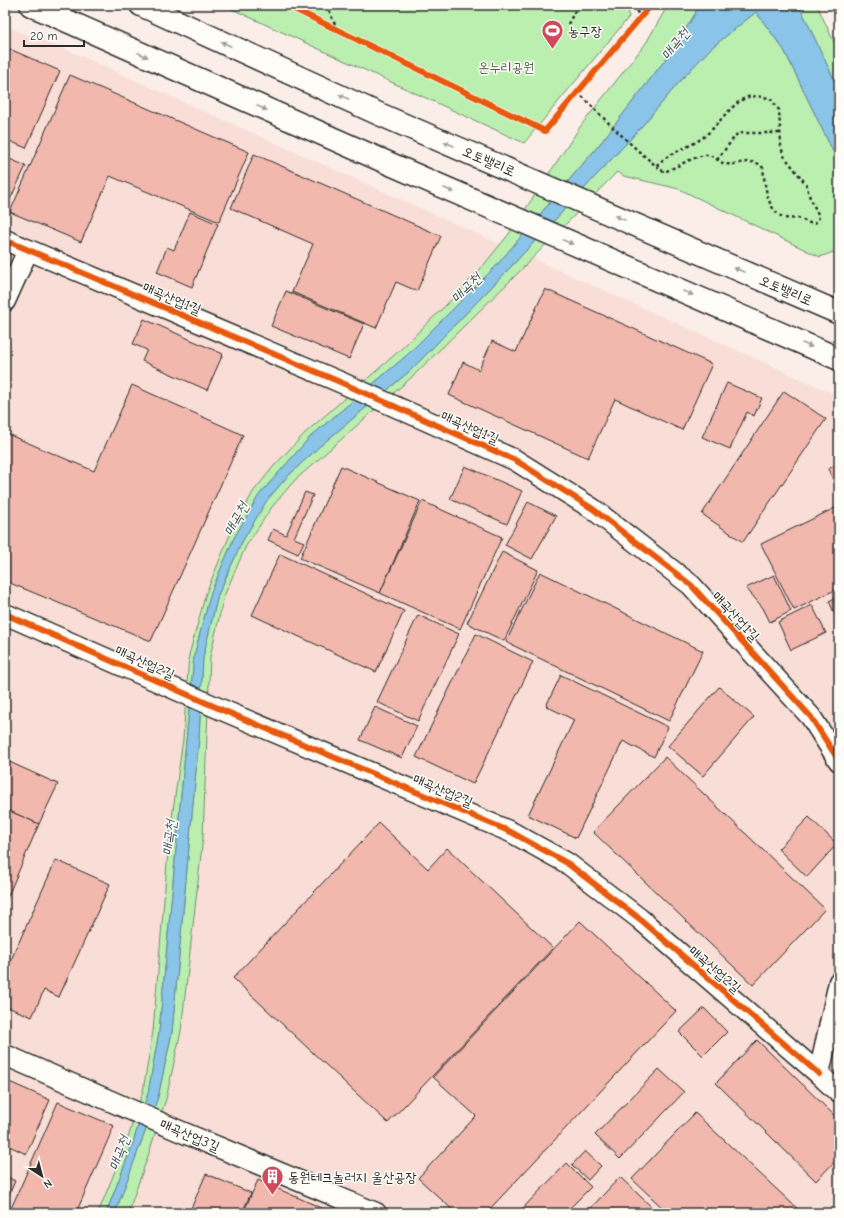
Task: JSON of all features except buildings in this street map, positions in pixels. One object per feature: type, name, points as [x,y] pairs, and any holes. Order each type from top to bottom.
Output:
[{"type":"highway","points":[[31,5],[388,163],[839,359]]},
{"type":"highway","name":"오토밸리로","points":[[141,5],[379,114],[839,313]]},
{"type":"street","name":"매곡산업1길","points":[[5,240],[340,382],[514,460],[593,509],[691,585],[811,717],[839,760]]},
{"type":"street","points":[[5,301],[28,250]]},
{"type":"street","name":"매곡산업2길","points":[[5,614],[228,712],[511,832],[567,863],[640,919],[819,1074]]},
{"type":"street","points":[[839,982],[819,1074],[839,1093]]},
{"type":"street","name":"매곡산업3길","points":[[5,1055],[177,1130],[376,1213]]},
{"type":"path","points":[[327,5],[337,30]]},
{"type":"path","points":[[568,24],[576,9],[576,5]]},
{"type":"path","points":[[634,26],[641,17],[636,5]]},
{"type":"path","points":[[324,24],[344,34]]},
{"type":"path","points":[[573,98],[583,86]]},
{"type":"path","points":[[578,92],[629,142],[656,166],[664,172],[677,168],[695,158],[708,155],[725,164],[752,162],[761,164],[768,199],[778,213],[786,218],[798,218],[815,224],[818,221],[819,216],[810,198],[806,184],[784,156],[780,133],[781,118],[776,104],[770,98],[747,98],[736,105],[700,140],[670,154],[656,166]]},
{"type":"path","points":[[717,160],[736,135],[743,133],[780,133]]},
{"type":"shaded area","points":[[5,26],[79,55],[839,396],[839,1213],[5,1213]]},
{"type":"green space","name":"온누리공원","points":[[223,5],[628,5],[629,17],[524,143]]},
{"type":"green space","points":[[668,5],[698,5],[695,14],[672,51],[599,145],[496,266],[406,356],[310,437],[259,495],[234,538],[211,592],[194,656],[159,1032],[148,1093],[132,1146],[106,1213],[98,1213],[126,1144],[143,1091],[153,1031],[169,839],[183,739],[189,655],[206,593],[229,537],[253,492],[273,467],[305,433],[399,351],[482,267],[508,235],[582,124],[646,43]]},
{"type":"green space","points":[[799,5],[817,5],[839,53],[839,90]]},
{"type":"green space","points":[[756,12],[784,50],[839,164],[839,250],[820,257],[679,189],[624,176],[617,172],[514,277],[413,376],[294,481],[272,507],[246,546],[224,596],[210,657],[203,837],[181,1031],[166,1099],[128,1213],[115,1213],[158,1097],[172,1032],[199,738],[203,657],[218,595],[242,542],[267,500],[287,477],[320,446],[411,370],[507,271],[636,133],[710,49]]},
{"type":"water","points":[[698,5],[799,5],[839,90],[839,164],[784,50],[756,12],[710,49],[636,133],[507,271],[411,370],[320,446],[287,477],[267,500],[242,542],[218,595],[203,657],[199,738],[172,1032],[158,1097],[115,1213],[106,1213],[132,1146],[148,1093],[159,1032],[194,656],[211,592],[234,538],[259,495],[310,437],[406,356],[496,266],[599,145],[672,51],[695,14]]},
{"type":"cycle path","points":[[286,5],[545,131],[651,5]]},
{"type":"cycle path","points":[[5,240],[340,382],[515,460],[593,509],[691,585],[811,717],[839,761]]},
{"type":"cycle path","points":[[5,614],[227,712],[511,832],[567,863],[640,919],[819,1074]]},
{"type":"place","name":"농구장","points":[[552,50]]},
{"type":"place","name":"동원테크놀러지 울산공장","points":[[273,1196]]},
{"type":"water label","name":"매곡천","points":[[675,44]]},
{"type":"water label","name":"매곡천","points":[[466,288]]},
{"type":"water label","name":"매곡천","points":[[236,519]]},
{"type":"water label","name":"매곡천","points":[[169,838]]},
{"type":"water label","name":"매곡천","points":[[119,1153]]}]
